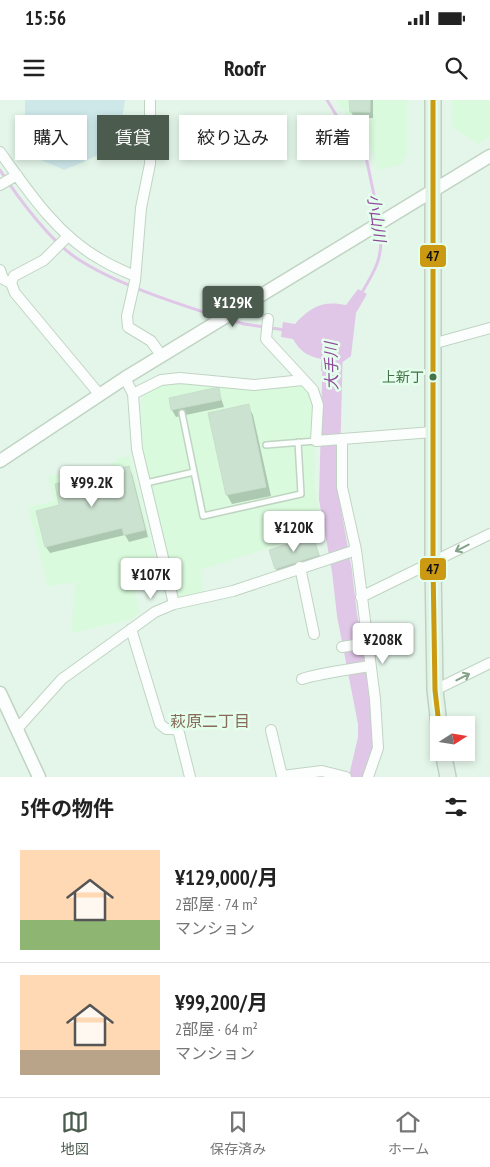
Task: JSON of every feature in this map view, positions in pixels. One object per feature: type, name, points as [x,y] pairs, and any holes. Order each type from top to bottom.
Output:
[{"type":"main road","points":[[433,100],[433,563],[435,690],[438,716]]},
{"type":"main road","points":[[445,761],[448,777]]},
{"type":"street","points":[[150,100],[150,164],[141,208],[135,279],[127,316],[128,328],[151,341],[161,355]]},
{"type":"street","points":[[0,152],[15,176],[66,238],[135,279]]},
{"type":"street","points":[[0,461],[161,355],[490,156]]},
{"type":"street","points":[[1,184],[15,176]]},
{"type":"street","points":[[66,238],[33,267],[14,276],[11,282],[15,293],[100,395]]},
{"type":"street","points":[[0,270],[3,279],[11,282]]},
{"type":"street","points":[[268,319],[266,340],[313,390],[318,405],[319,441],[340,441],[433,432]]},
{"type":"street","points":[[432,344],[490,328]]},
{"type":"street","points":[[126,378],[133,394],[137,449],[174,604]]},
{"type":"street","points":[[133,394],[160,380],[180,378],[254,385],[303,380]]},
{"type":"street","points":[[340,441],[342,487],[361,597],[367,666],[375,699],[378,748],[368,777]]},
{"type":"street","points":[[361,597],[490,534]]},
{"type":"street","points":[[17,729],[62,679],[155,612],[174,604],[233,591],[334,555],[354,550]]},
{"type":"street","points":[[300,567],[314,634]]},
{"type":"street","points":[[131,629],[160,724],[166,729],[175,729],[180,733],[190,777]]},
{"type":"street","points":[[344,646],[364,644]]},
{"type":"street","points":[[435,690],[490,663]]},
{"type":"street","points":[[302,679],[334,670],[350,670],[367,666]]},
{"type":"street","points":[[1,698],[39,777]]},
{"type":"street","points":[[271,730],[282,776],[322,771],[346,777]]},
{"type":"lane","points":[[182,413],[203,516],[301,494],[298,442]]},
{"type":"lane","points":[[266,445],[319,441]]},
{"type":"lane","points":[[145,484],[194,472]]},
{"type":"shaded area","points":[[25,100],[125,100],[122,115],[97,115],[97,155],[90,159],[64,170],[41,160],[87,160],[87,115],[25,115]]},
{"type":"shaded area","points":[[336,100],[407,100],[407,153],[402,164],[378,170],[369,144],[369,115],[347,115]]},
{"type":"shaded area","points":[[452,100],[490,100],[490,137],[478,144],[451,126]]},
{"type":"shaded area","points":[[163,383],[259,388],[301,383],[308,389],[314,404],[315,492],[324,530],[200,570],[204,596],[180,599],[175,595],[143,457],[141,402],[144,394]]},
{"type":"shaded area","points":[[130,456],[156,562],[133,567],[131,575],[140,613],[132,619],[72,633],[73,593],[77,582],[48,586],[28,507],[54,501],[48,476],[109,466],[119,458]]},
{"type":"water","points":[[358,289],[367,294],[356,313],[351,356],[340,364],[340,371],[321,371],[321,359],[304,352],[293,339],[281,337],[283,322],[295,324],[306,313],[324,304],[346,305]]},
{"type":"building","points":[[349,100],[370,100],[370,112],[350,112]]},
{"type":"building","points":[[219,387],[221,400],[171,410],[169,398]]},
{"type":"building","points":[[249,404],[266,487],[226,495],[208,413]]},
{"type":"building","points":[[129,466],[145,530],[124,535],[122,528],[45,547],[36,511],[59,505],[55,484]]},
{"type":"building","points":[[313,536],[319,555],[275,569],[269,550]]},
{"type":"waterway","name":"小山川","points":[[327,100],[338,118],[365,152],[379,219]]},
{"type":"waterway","name":"大手川","points":[[0,170],[26,207],[48,232],[59,244],[81,261],[130,286],[219,317]]},
{"type":"waterway","name":"小山川","points":[[361,294],[378,262],[381,246],[380,226]]},
{"type":"waterway","name":"大手川","points":[[228,319],[244,324],[285,330]]},
{"type":"waterway","name":"大手川","points":[[333,345],[329,499],[342,571],[347,615],[368,723],[368,738],[359,777]]},
{"type":"transit line","name":"47","points":[[433,100],[433,563],[435,690],[438,716]]},
{"type":"place","name":"上新丁","points":[[433,377]]},
{"type":"district","name":"萩原二丁目","points":[[210,721]]}]
